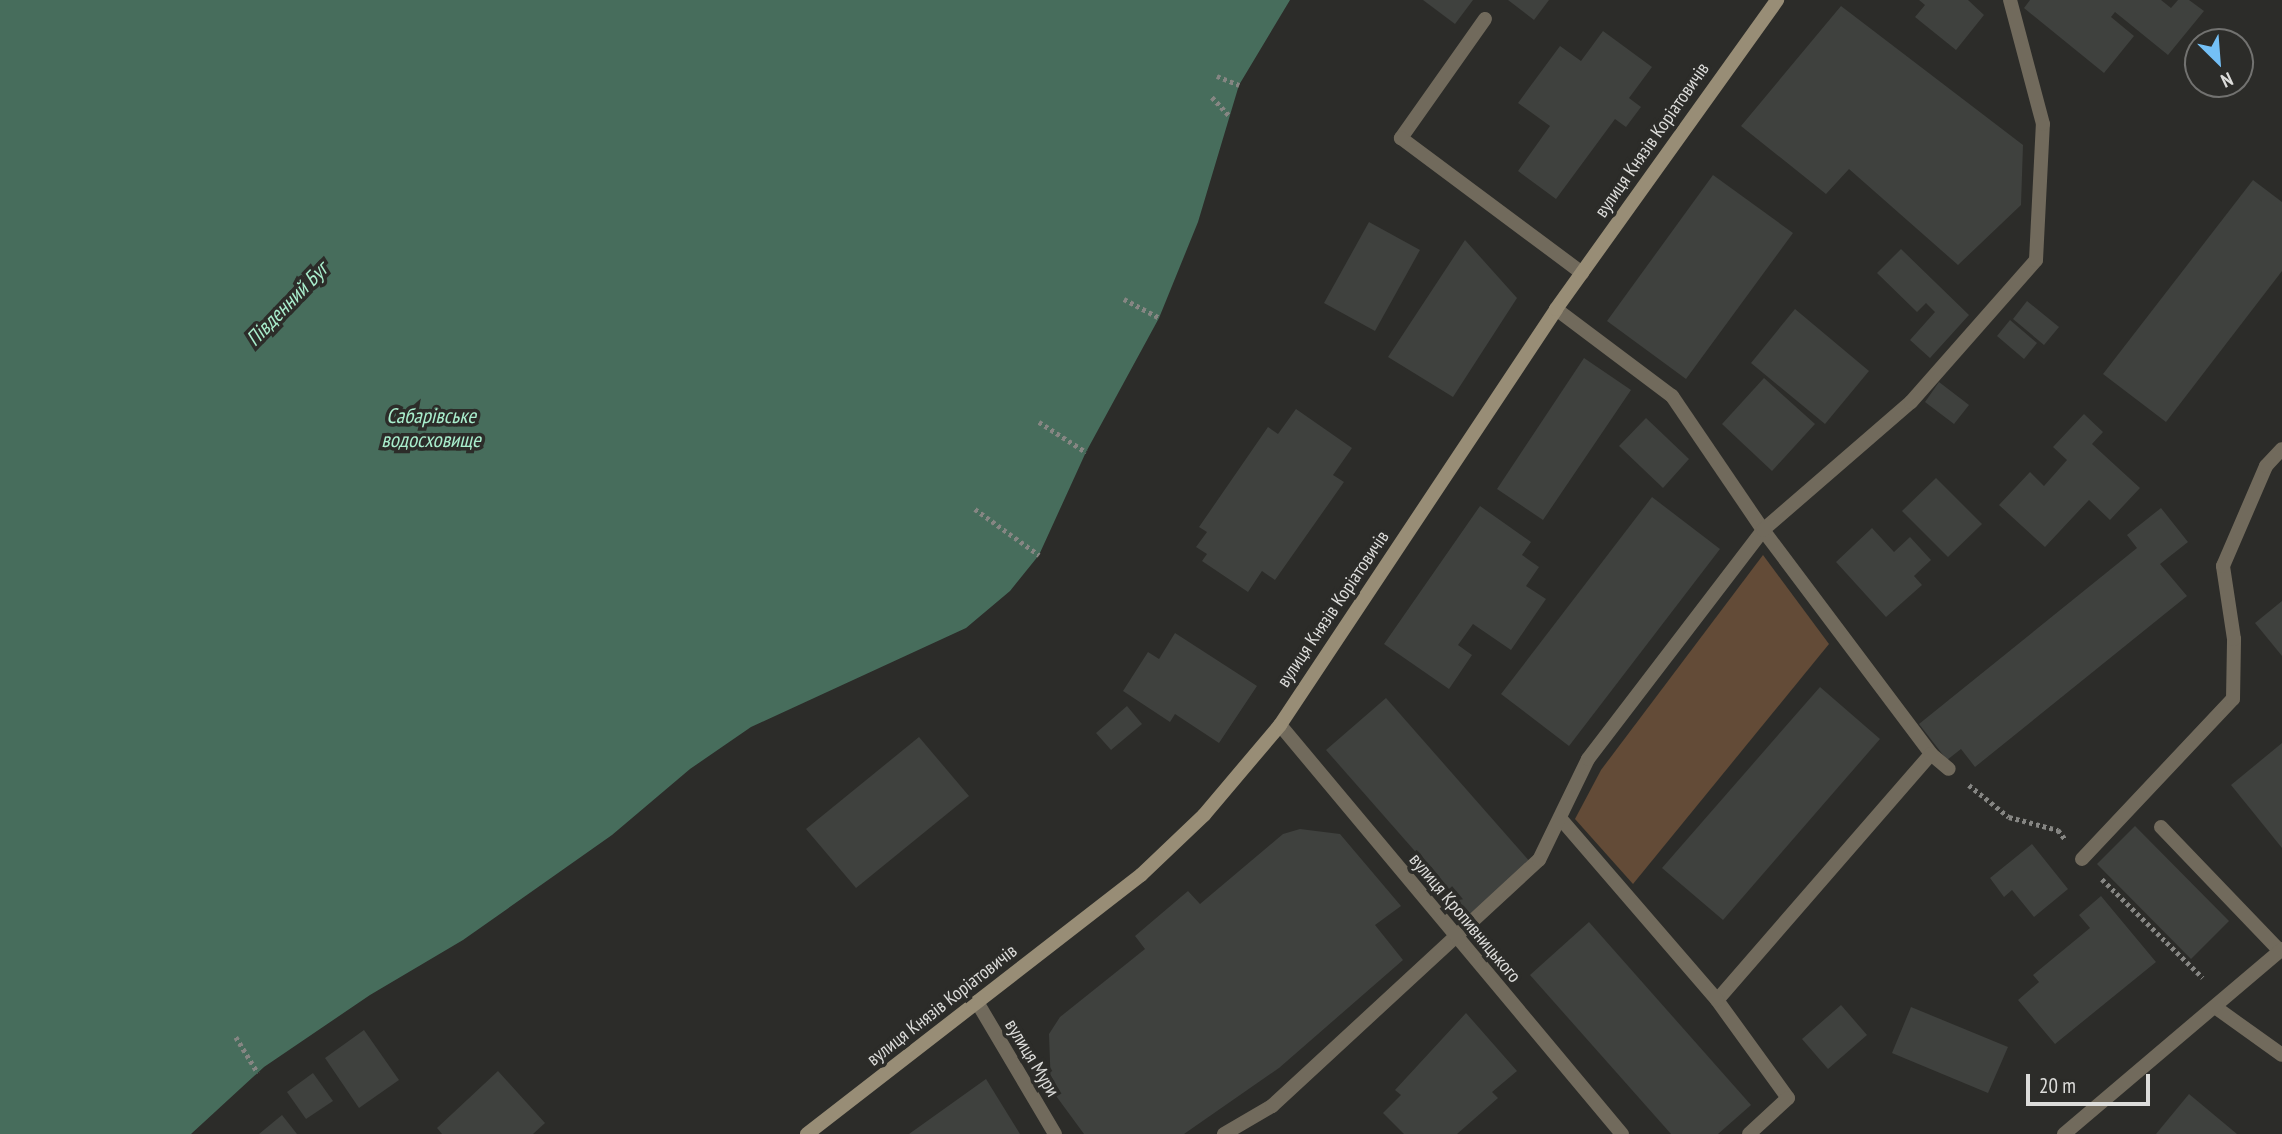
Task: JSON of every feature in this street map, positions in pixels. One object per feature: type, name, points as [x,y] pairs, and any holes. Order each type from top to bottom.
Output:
[{"type":"street","name":"вулиця Князів Коріатовичів","points":[[807,1134],[1141,875],[1204,816],[1280,725],[1556,309],[1777,0]]},
{"type":"street","points":[[1224,1134],[1272,1106],[1539,860],[1588,759],[1763,530],[1911,402],[2036,260],[2043,124],[2010,0]]},
{"type":"street","points":[[1485,19],[1401,138],[1582,273]]},
{"type":"street","points":[[1556,309],[1672,396],[1763,530],[1931,754],[1949,769]]},
{"type":"street","points":[[2082,859],[2233,699],[2234,639],[2223,566],[2266,466],[2282,449]]},
{"type":"street","name":"вулиця Кропивницького","points":[[1280,725],[1622,1134]]},
{"type":"street","points":[[1717,1000],[1931,754]]},
{"type":"street","points":[[1560,818],[1717,1000],[1788,1098],[1749,1134]]},
{"type":"street","points":[[2064,1134],[2281,950],[2161,827]]},
{"type":"street","name":"вулиця Мури","points":[[977,1002],[1055,1134]]},
{"type":"street","points":[[2219,1002],[2282,1055]]},
{"type":"path","points":[[1217,76],[1239,85]]},
{"type":"path","points":[[1212,97],[1229,116]]},
{"type":"path","points":[[1124,299],[1159,318]]},
{"type":"path","points":[[1040,422],[1086,452]]},
{"type":"path","points":[[975,509],[1039,555]]},
{"type":"path","points":[[1949,769],[2009,817],[2058,830],[2082,859],[2219,1002]]},
{"type":"path","points":[[236,1037],[258,1073]]},
{"type":"shaded area","points":[[1763,555],[1829,644],[1633,884],[1575,819],[1601,770]]},
{"type":"water","name":"Сабарівське водосховище","points":[[0,0],[1290,0],[1239,85],[1198,222],[1159,318],[1086,452],[1039,555],[1010,591],[966,628],[751,727],[690,769],[612,835],[463,940],[370,995],[264,1067],[191,1134],[0,1134]]},
{"type":"building","points":[[1423,0],[1473,0],[1455,24]]},
{"type":"building","points":[[1508,0],[1549,0],[1534,20]]},
{"type":"building","points":[[1919,0],[1968,0],[1984,15],[1956,50],[1915,17],[1925,5]]},
{"type":"building","points":[[2030,0],[2161,0],[2171,8],[2178,0],[2189,0],[2204,11],[2190,28],[2184,28],[2184,35],[2168,55],[2115,12],[2111,17],[2134,36],[2104,73],[2024,8]]},
{"type":"building","points":[[1841,6],[2023,145],[2021,205],[1958,265],[1849,169],[1826,194],[1741,126]]},
{"type":"building","points":[[1603,31],[1652,67],[1629,98],[1641,107],[1626,127],[1615,119],[1556,199],[1518,171],[1550,126],[1518,103],[1560,46],[1581,61]]},
{"type":"building","points":[[1713,175],[1793,233],[1686,379],[1607,321]]},
{"type":"building","points":[[2253,180],[2282,202],[2282,271],[2166,422],[2103,374]]},
{"type":"building","points":[[1369,222],[1420,250],[1375,331],[1324,303]]},
{"type":"building","points":[[1465,240],[1517,298],[1453,397],[1388,357]]},
{"type":"building","points":[[1901,249],[1969,315],[1930,358],[1910,340],[1935,312],[1926,303],[1917,312],[1877,273]]},
{"type":"building","points":[[2027,301],[2059,327],[2044,345],[2013,319]]},
{"type":"building","points":[[1795,309],[1869,371],[1825,424],[1751,363]]},
{"type":"building","points":[[2010,320],[2037,343],[2024,359],[1997,336]]},
{"type":"building","points":[[1584,358],[1631,390],[1543,520],[1497,489]]},
{"type":"building","points":[[1764,378],[1815,424],[1772,471],[1722,424]]},
{"type":"building","points":[[1939,382],[1969,405],[1954,424],[1925,402]]},
{"type":"building","points":[[1296,409],[1352,448],[1333,475],[1344,482],[1275,580],[1262,571],[1248,592],[1202,561],[1207,554],[1196,547],[1207,532],[1199,527],[1268,427],[1278,434]]},
{"type":"building","points":[[2084,414],[2103,432],[2092,444],[2140,488],[2110,520],[2089,500],[2045,547],[1999,505],[2030,472],[2044,486],[2067,460],[2053,447]]},
{"type":"building","points":[[1646,418],[1689,459],[1663,488],[1619,446]]},
{"type":"building","points":[[1936,478],[1982,524],[1948,557],[1902,511]]},
{"type":"building","points":[[1652,497],[1720,549],[1569,746],[1501,694]]},
{"type":"building","points":[[1480,506],[1531,542],[1522,555],[1539,567],[1526,586],[1546,599],[1511,650],[1473,624],[1458,645],[1472,655],[1449,689],[1384,644]]},
{"type":"building","points":[[2161,508],[2188,542],[2160,564],[2187,596],[1975,767],[1961,749],[1947,760],[1919,724],[2137,548],[2127,535]]},
{"type":"building","points":[[1872,528],[1894,552],[1910,537],[1931,560],[1914,576],[1922,585],[1886,617],[1836,562]]},
{"type":"building","points":[[2282,601],[2282,656],[2255,623]]},
{"type":"building","points":[[1175,633],[1257,686],[1219,743],[1175,714],[1170,722],[1123,691],[1148,652],[1159,659]]},
{"type":"building","points":[[1820,687],[1880,739],[1723,920],[1662,868]]},
{"type":"building","points":[[1386,698],[1531,863],[1471,915],[1326,750]]},
{"type":"building","points":[[1127,706],[1142,724],[1111,750],[1096,733]]},
{"type":"building","points":[[919,737],[969,796],[856,888],[806,829]]},
{"type":"building","points":[[2282,743],[2282,848],[2231,785]]},
{"type":"building","points":[[2135,826],[2229,921],[2191,959],[2097,864]]},
{"type":"building","points":[[1300,829],[1340,834],[1401,906],[1375,925],[1403,960],[1279,1068],[1184,1134],[1084,1134],[1051,1089],[1049,1034],[1060,1017],[1145,949],[1135,936],[1188,891],[1200,904],[1283,834]]},
{"type":"building","points":[[2032,844],[2068,889],[2034,917],[2012,890],[2004,897],[1990,878]]},
{"type":"building","points":[[2101,896],[2156,962],[2055,1044],[2018,1000],[2039,982],[2033,975],[2090,928],[2079,915]]},
{"type":"building","points":[[1589,922],[1751,1105],[1718,1134],[1671,1134],[1530,975]]},
{"type":"building","points":[[1841,1005],[1867,1035],[1828,1069],[1802,1039]]},
{"type":"building","points":[[1911,1007],[2008,1047],[1988,1093],[1892,1053]]},
{"type":"building","points":[[1466,1013],[1517,1071],[1492,1092],[1498,1098],[1457,1134],[1404,1134],[1383,1113],[1401,1095],[1395,1090]]},
{"type":"building","points":[[364,1030],[399,1080],[359,1108],[325,1058]]},
{"type":"building","points":[[498,1071],[545,1123],[533,1134],[442,1134],[437,1128]]},
{"type":"building","points":[[313,1073],[333,1101],[306,1119],[287,1092]]},
{"type":"building","points":[[986,1079],[1020,1134],[909,1134]]},
{"type":"building","points":[[2189,1094],[2237,1134],[2156,1134]]},
{"type":"building","points":[[282,1115],[297,1134],[259,1134]]},
{"type":"water label","name":"Південний Буг","points":[[287,304]]}]
